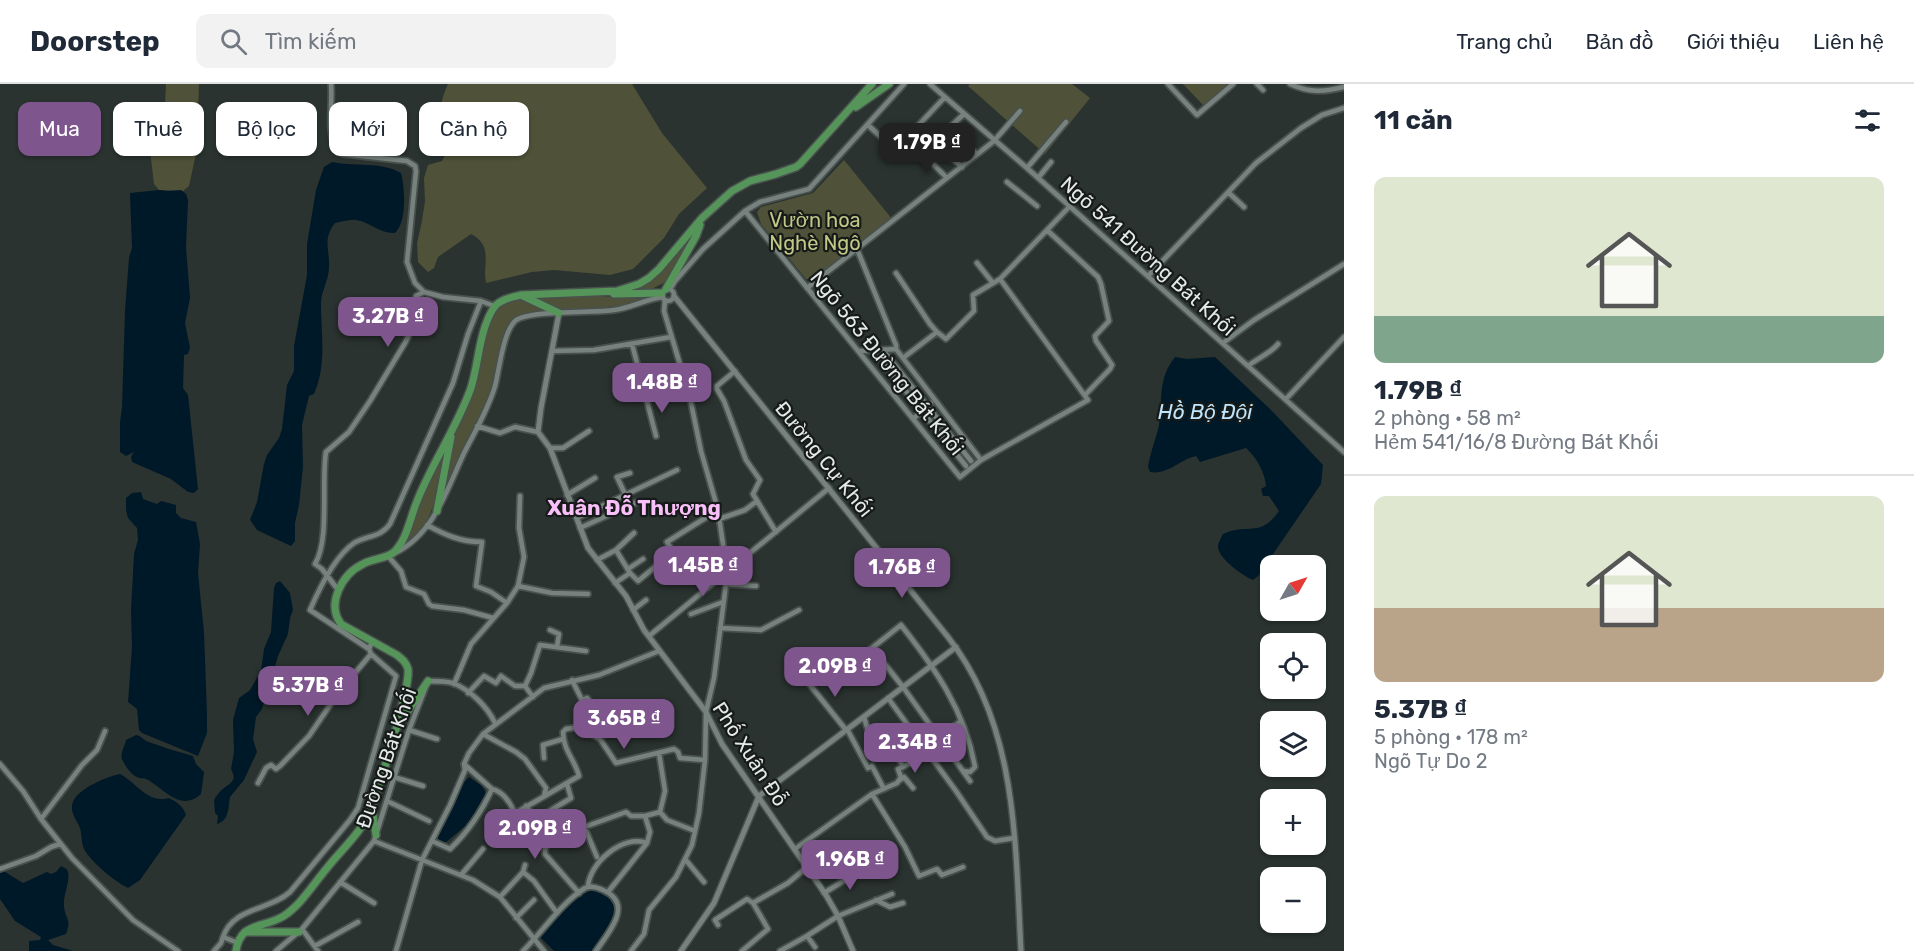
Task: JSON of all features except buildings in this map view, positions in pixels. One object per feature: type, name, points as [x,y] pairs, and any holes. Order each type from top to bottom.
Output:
[{"type":"main road","points":[[237,947],[245,932],[280,918],[292,909],[361,828],[372,808],[408,684],[408,666],[404,660],[371,648],[341,624],[335,616],[334,607],[347,576],[366,562],[387,555],[401,544],[422,488],[470,389],[494,306],[511,297],[521,295],[617,291],[650,278],[702,218],[732,191],[750,181],[796,167],[872,84]]},
{"type":"main road","points":[[846,113],[889,84]]},
{"type":"main road","points":[[596,292],[622,295],[665,293],[696,236],[702,218]]},
{"type":"main road","points":[[521,295],[559,313]]},
{"type":"main road","points":[[437,511],[452,430]]},
{"type":"main road","points":[[394,734],[428,681]]},
{"type":"main road","points":[[372,808],[375,838]]},
{"type":"main road","points":[[245,932],[300,930]]},
{"type":"street","points":[[331,84],[332,135],[337,151],[343,154],[407,162],[415,166],[407,262],[415,283],[424,292],[443,297],[481,301],[494,306]]},
{"type":"street","points":[[494,618],[464,610],[432,606],[424,594],[406,587],[401,571],[387,555],[409,544],[437,511],[491,398],[508,333],[513,323],[522,318],[559,313],[618,310],[665,293],[702,249],[745,211],[760,202],[809,189],[904,84]]},
{"type":"street","name":"Ngõ 541 Đường Bát Khối","points":[[930,84],[1028,168],[1344,452]]},
{"type":"street","points":[[1168,84],[1197,115],[1233,84]]},
{"type":"street","points":[[1257,84],[1263,90]]},
{"type":"street","points":[[1290,84],[1317,92],[1344,87]]},
{"type":"street","points":[[868,125],[895,150],[945,97]]},
{"type":"street","points":[[1148,276],[1256,163],[1290,136],[1322,115],[1344,108]]},
{"type":"street","points":[[807,288],[994,141],[1020,111]]},
{"type":"street","points":[[947,178],[922,153],[964,114]]},
{"type":"street","points":[[1028,168],[1066,122]]},
{"type":"street","points":[[947,129],[977,154]]},
{"type":"street","points":[[934,142],[962,167]]},
{"type":"street","points":[[1038,178],[1050,162]]},
{"type":"street","points":[[1007,182],[1037,206]]},
{"type":"street","points":[[1229,193],[1244,207]]},
{"type":"street","points":[[896,273],[930,324],[946,339],[974,311],[973,295],[1000,279],[1070,206]]},
{"type":"street","name":"Ngõ 563 Đường Bát Khối","points":[[745,211],[960,477],[981,460]]},
{"type":"street","points":[[1048,231],[1098,277],[1101,284],[1109,321],[1095,336],[1112,365],[1085,395]]},
{"type":"street","points":[[857,249],[897,345],[896,349],[981,460],[1088,400],[1000,279]]},
{"type":"street","points":[[977,263],[993,283]]},
{"type":"street","points":[[1223,343],[1254,320],[1344,264]]},
{"type":"street","points":[[339,591],[315,564],[322,535],[326,452],[349,432],[370,401],[412,329],[416,296],[424,292]]},
{"type":"street","points":[[665,293],[670,300],[674,296]]},
{"type":"street","points":[[665,293],[674,296]]},
{"type":"street","points":[[631,951],[644,934],[649,910],[675,877],[692,845],[705,760],[706,712],[714,678],[726,584],[718,510],[664,311],[665,293]]},
{"type":"street","name":"Đường Cự Khối","points":[[674,296],[956,647],[983,695],[996,730],[1007,778],[1014,838],[1021,951]]},
{"type":"street","points":[[214,951],[221,943],[226,928],[237,918],[278,902],[290,892],[358,808],[396,676],[371,648],[310,610],[327,575],[348,548],[357,541],[378,535],[390,524],[453,383],[481,301]]},
{"type":"street","points":[[477,426],[500,433],[515,427],[538,432],[559,313]]},
{"type":"street","points":[[903,358],[937,332]]},
{"type":"street","points":[[552,351],[594,350],[671,337]]},
{"type":"street","points":[[1286,399],[1344,337]]},
{"type":"street","points":[[632,344],[656,436]]},
{"type":"street","points":[[1248,366],[1274,350],[1278,344]]},
{"type":"street","points":[[859,351],[896,349]]},
{"type":"street","points":[[886,354],[930,405],[971,461]]},
{"type":"street","points":[[877,355],[966,466]]},
{"type":"street","points":[[735,372],[717,386],[717,389],[724,401],[746,460],[760,480],[760,484],[753,491],[757,501],[776,532]]},
{"type":"street","points":[[646,399],[687,390]]},
{"type":"street","points":[[913,419],[930,405]]},
{"type":"street","points":[[550,448],[563,448],[589,431]]},
{"type":"street","name":"Phố Xuân Đỗ","points":[[538,432],[550,448],[588,548],[615,583],[659,651],[706,712],[722,744],[824,893],[838,916],[853,951]]},
{"type":"street","points":[[577,518],[676,470]]},
{"type":"street","points":[[625,494],[617,477],[630,473]]},
{"type":"street","points":[[567,495],[596,478]]},
{"type":"street","points":[[649,636],[829,488]]},
{"type":"street","points":[[454,684],[471,644],[519,586],[524,557],[519,528],[520,496]]},
{"type":"street","points":[[719,519],[745,510],[757,501]]},
{"type":"street","points":[[580,528],[637,502]]},
{"type":"street","points":[[616,550],[638,581],[673,552],[667,542],[718,510]]},
{"type":"street","points":[[426,525],[466,542],[482,542],[476,586],[491,592],[507,603]]},
{"type":"street","points":[[597,560],[616,550],[634,533]]},
{"type":"street","points":[[615,583],[643,559]]},
{"type":"street","points":[[726,584],[756,586]]},
{"type":"street","points":[[519,586],[552,593],[588,594]]},
{"type":"street","points":[[633,610],[646,600]]},
{"type":"street","points":[[691,614],[723,602]]},
{"type":"street","points":[[720,628],[761,630],[800,610]]},
{"type":"street","points":[[856,660],[901,625],[932,665],[947,690],[961,721],[975,767],[970,772],[963,771]]},
{"type":"street","points":[[550,630],[559,634],[557,647]]},
{"type":"street","points":[[525,686],[540,645],[586,651]]},
{"type":"street","points":[[681,951],[714,903],[759,796],[956,647]]},
{"type":"street","points":[[258,783],[266,768],[271,765],[276,769],[309,736],[371,648]]},
{"type":"street","points":[[872,648],[903,687],[970,781]]},
{"type":"street","points":[[396,951],[422,860],[450,805],[465,770],[464,764],[469,753],[483,734],[544,688],[599,675],[659,651]]},
{"type":"street","points":[[468,693],[484,676],[496,683],[501,676],[515,686],[525,686]]},
{"type":"street","points":[[573,680],[582,700],[587,698],[610,725]]},
{"type":"street","points":[[806,680],[847,730],[868,768],[872,766],[884,789]]},
{"type":"street","points":[[428,681],[454,684],[489,711],[495,723]]},
{"type":"street","name":"Đường Bát Khối","points":[[276,951],[300,930],[375,838],[409,730],[428,681]]},
{"type":"street","points":[[525,686],[533,697]]},
{"type":"street","points":[[888,698],[987,837],[995,841],[1014,838]]},
{"type":"street","points":[[610,725],[630,715]]},
{"type":"street","points":[[864,717],[871,741]]},
{"type":"street","points":[[939,738],[961,721]]},
{"type":"street","points":[[598,738],[609,732],[610,725]]},
{"type":"street","points":[[514,814],[579,776],[577,767],[567,752],[563,732],[579,727],[598,738],[616,763],[674,749],[678,752],[680,759],[705,760]]},
{"type":"street","points":[[884,727],[903,767]]},
{"type":"street","points":[[409,730],[437,740]]},
{"type":"street","points":[[41,819],[82,765],[97,750],[105,731]]},
{"type":"street","points":[[483,734],[525,759],[546,788],[544,796]]},
{"type":"street","points":[[544,758],[543,745],[563,739]]},
{"type":"street","points":[[659,753],[665,791],[660,812]]},
{"type":"street","points":[[899,782],[901,777],[898,770],[929,754]]},
{"type":"street","points":[[0,764],[23,791],[60,844],[133,920],[178,951]]},
{"type":"street","points":[[464,764],[492,789],[501,791],[524,835]]},
{"type":"street","points":[[394,777],[423,786]]},
{"type":"street","points":[[795,849],[872,794],[899,782],[904,777],[913,788]]},
{"type":"street","points":[[535,819],[571,798],[567,784]]},
{"type":"street","points":[[432,841],[450,849],[467,833],[480,815],[492,789]]},
{"type":"street","points":[[872,794],[905,847],[919,876],[938,869],[942,875],[963,867]]},
{"type":"street","points":[[387,801],[429,821]]},
{"type":"street","points":[[526,806],[551,839]]},
{"type":"street","points":[[754,808],[765,806]]},
{"type":"street","points":[[579,893],[545,854],[545,849],[551,839],[626,812],[631,816],[645,816],[660,812]]},
{"type":"street","points":[[660,812],[667,820],[695,831]]},
{"type":"street","points":[[608,892],[646,843],[650,832],[645,816]]},
{"type":"street","points":[[584,826],[597,857]]},
{"type":"street","points":[[375,838],[473,880],[500,897],[544,951]]},
{"type":"street","points":[[588,887],[588,879],[592,870],[612,851],[635,841],[646,843]]},
{"type":"street","points":[[0,869],[36,856],[60,844]]},
{"type":"street","points":[[460,875],[483,849]]},
{"type":"street","points":[[685,859],[704,882]]},
{"type":"street","points":[[500,897],[522,872],[525,865]]},
{"type":"street","points":[[753,903],[788,883],[806,868]]},
{"type":"street","points":[[824,893],[864,868]]},
{"type":"street","points":[[522,872],[534,881],[557,913]]},
{"type":"street","points":[[340,882],[374,903]]},
{"type":"street","points":[[523,951],[557,913],[588,887],[600,888],[608,892],[615,901],[619,915],[596,951]]},
{"type":"street","points":[[780,951],[838,916],[892,894]]},
{"type":"street","points":[[718,926],[715,920],[747,899],[753,903],[768,929],[742,951]]},
{"type":"street","points":[[516,918],[534,900]]},
{"type":"street","points":[[876,900],[890,907],[903,903]]},
{"type":"street","points":[[300,930],[317,949],[358,922]]},
{"type":"street","points":[[807,936],[815,947]]},
{"type":"street","points":[[223,937],[237,947]]},
{"type":"green space","points":[[166,84],[199,84],[198,102],[165,102]]},
{"type":"green space","points":[[448,84],[632,84],[662,133],[707,188],[679,214],[664,238],[633,269],[610,275],[554,270],[532,272],[486,283],[485,250],[478,239],[471,234],[438,257],[434,268],[428,272],[418,262],[417,243],[425,201],[424,178],[428,165],[442,161],[445,156],[529,156],[529,102],[442,102]]},
{"type":"green space","points":[[970,84],[1072,84],[1090,98],[1045,154],[968,86]]},
{"type":"green space","points":[[1183,84],[1227,84],[1204,106]]},
{"type":"green space","points":[[151,156],[195,156],[189,186],[183,191],[159,190],[154,184]]},
{"type":"green space","name":"Vườn hoa Nghè Ngô","points":[[844,160],[892,219],[818,276],[806,279],[761,224],[757,212],[761,207],[813,193]]},
{"type":"green space","points":[[693,233],[667,281],[650,290],[621,292],[636,286]]},
{"type":"green space","points":[[578,294],[623,298],[652,296],[628,305],[564,311],[531,297]]},
{"type":"green space","points":[[519,297],[551,313],[521,315],[508,324],[488,398],[444,492],[453,436],[475,380],[489,324],[499,306]]},
{"type":"green space","points":[[447,444],[436,500],[431,512],[415,535],[403,545],[426,486]]},
{"type":"water","points":[[332,162],[385,167],[401,173],[404,196],[403,213],[402,221],[395,233],[385,232],[361,221],[353,220],[335,223],[331,229],[328,245],[329,272],[321,303],[321,372],[314,394],[309,396],[302,425],[303,467],[295,523],[295,541],[291,546],[257,530],[250,520],[257,502],[267,455],[279,438],[282,429],[287,385],[294,371],[294,346],[307,275],[307,244],[316,190],[324,167]]},
{"type":"water","points":[[181,190],[186,194],[188,200],[186,247],[190,298],[185,323],[190,348],[188,354],[184,355],[183,388],[188,395],[198,489],[194,493],[188,492],[171,479],[132,462],[131,457],[134,452],[126,456],[120,452],[125,310],[129,258],[132,248],[130,193]]},
{"type":"water","name":"Hồ Bộ Đội","points":[[1175,357],[1187,359],[1215,357],[1273,412],[1323,465],[1321,484],[1272,555],[1260,555],[1260,573],[1253,580],[1227,562],[1218,547],[1223,534],[1265,525],[1279,511],[1269,496],[1263,496],[1261,489],[1266,486],[1264,475],[1250,452],[1246,448],[1200,462],[1196,456],[1156,472],[1150,472],[1148,467],[1159,425],[1163,382],[1169,365]]},
{"type":"water","points":[[141,492],[143,499],[157,504],[161,501],[176,505],[176,513],[181,518],[196,522],[200,544],[198,573],[204,632],[207,714],[207,733],[198,756],[142,733],[139,730],[137,709],[128,702],[134,554],[138,540],[137,528],[128,518],[126,498],[132,493]]},
{"type":"water","points":[[280,581],[290,593],[293,610],[288,634],[278,656],[262,709],[256,717],[253,739],[257,752],[244,780],[230,797],[224,820],[217,824],[218,816],[215,813],[214,800],[234,778],[231,769],[234,752],[233,720],[239,698],[250,690],[261,671],[264,649],[271,632],[274,588]]},
{"type":"water","points":[[136,735],[149,742],[193,756],[196,764],[204,772],[201,794],[186,801],[179,800],[146,779],[132,774],[124,764],[122,754],[126,740]]},
{"type":"water","points":[[120,774],[143,792],[155,798],[169,798],[175,801],[186,815],[140,880],[128,888],[105,872],[85,851],[80,828],[72,809],[73,802],[80,792],[101,780]]},
{"type":"water","points":[[469,777],[482,786],[486,793],[469,823],[445,843],[438,839],[437,834],[463,783]]},
{"type":"water","points":[[61,866],[68,872],[64,902],[68,929],[66,934],[48,940],[53,945],[73,951],[29,951],[29,941],[40,940],[41,937],[15,921],[0,899],[0,872],[2,870],[23,883],[47,872],[51,874],[56,872]]},
{"type":"water","points":[[593,890],[606,895],[614,906],[615,913],[606,933],[592,951],[554,951],[540,937],[570,903]]},
{"type":"district","name":"Xuân Đỗ Thượng","points":[[634,508]]}]
